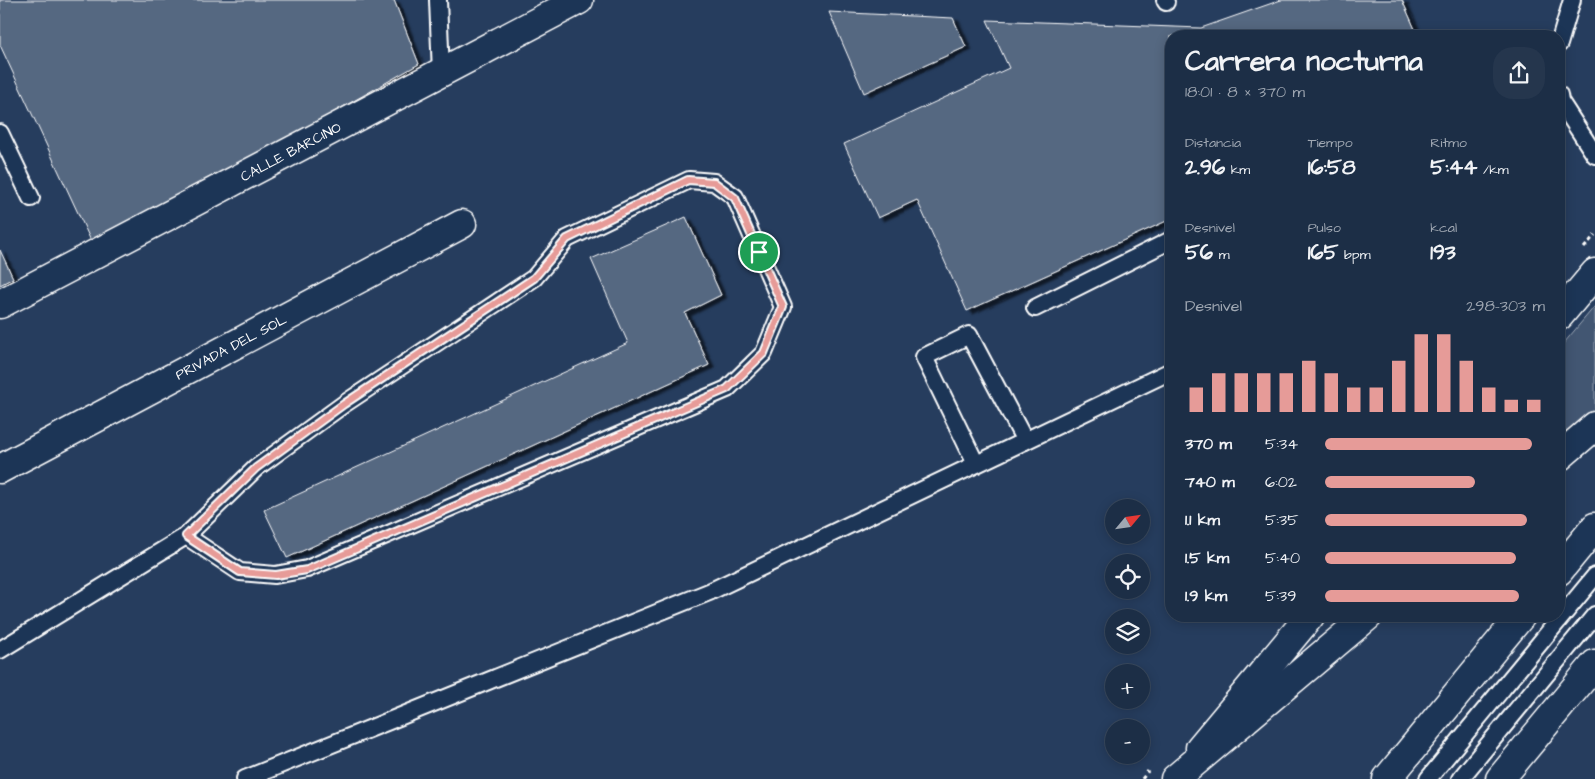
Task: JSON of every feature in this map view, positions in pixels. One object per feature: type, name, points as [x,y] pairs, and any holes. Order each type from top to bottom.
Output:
[{"type":"main road","name":"CALLE BARCINO","points":[[0,304],[579,0]]},
{"type":"main road","name":"PRIVADA DEL SOL","points":[[0,468],[462,224]]},
{"type":"main road","points":[[1565,309],[1595,273]]},
{"type":"main road","points":[[1565,452],[1595,426]]},
{"type":"main road","points":[[1565,564],[1595,527]]},
{"type":"main road","points":[[1175,779],[1305,622]]},
{"type":"main road","points":[[1175,779],[1361,622]]},
{"type":"main road","points":[[1387,779],[1516,622]]},
{"type":"main road","points":[[1500,779],[1595,664]]},
{"type":"lane","points":[[438,0],[441,72]]},
{"type":"lane","points":[[1563,30],[1572,0]]},
{"type":"lane","points":[[1565,109],[1595,154]]},
{"type":"lane","points":[[0,133],[31,198]]},
{"type":"lane","points":[[0,650],[186,536],[264,462],[344,404],[534,278],[567,239],[688,180],[714,182],[735,198],[783,307],[764,353],[727,389],[307,570],[276,575],[240,572],[186,536]]},
{"type":"lane","points":[[1035,308],[1165,243]]},
{"type":"lane","points":[[976,464],[924,357],[969,336],[1025,441]]},
{"type":"lane","points":[[246,779],[709,592],[1165,374]]},
{"type":"lane","points":[[1565,612],[1595,576]]},
{"type":"lane","points":[[1460,779],[1595,615]]},
{"type":"lane","points":[[1428,779],[1557,622]]},
{"type":"shaded area","points":[[1595,306],[1595,411],[1565,437],[1565,342]]},
{"type":"building","points":[[0,0],[394,0],[419,64],[311,125],[91,241],[0,45]]},
{"type":"building","points":[[1281,0],[1402,0],[1415,30],[1165,30],[1165,222],[967,311],[917,200],[878,218],[844,144],[1009,68],[987,20],[1201,28]]},
{"type":"building","points":[[829,12],[953,18],[966,47],[864,93]]},
{"type":"building","points":[[686,217],[721,295],[685,313],[709,365],[287,558],[264,510],[628,343],[591,259]]},
{"type":"building","points":[[0,250],[13,278],[0,285]]},
{"type":"route","points":[[688,180],[714,182],[735,198],[759,252],[783,307],[764,353],[727,389],[307,570],[276,575],[240,572],[186,536],[256,468],[344,404],[534,278],[567,239],[688,180]]}]
